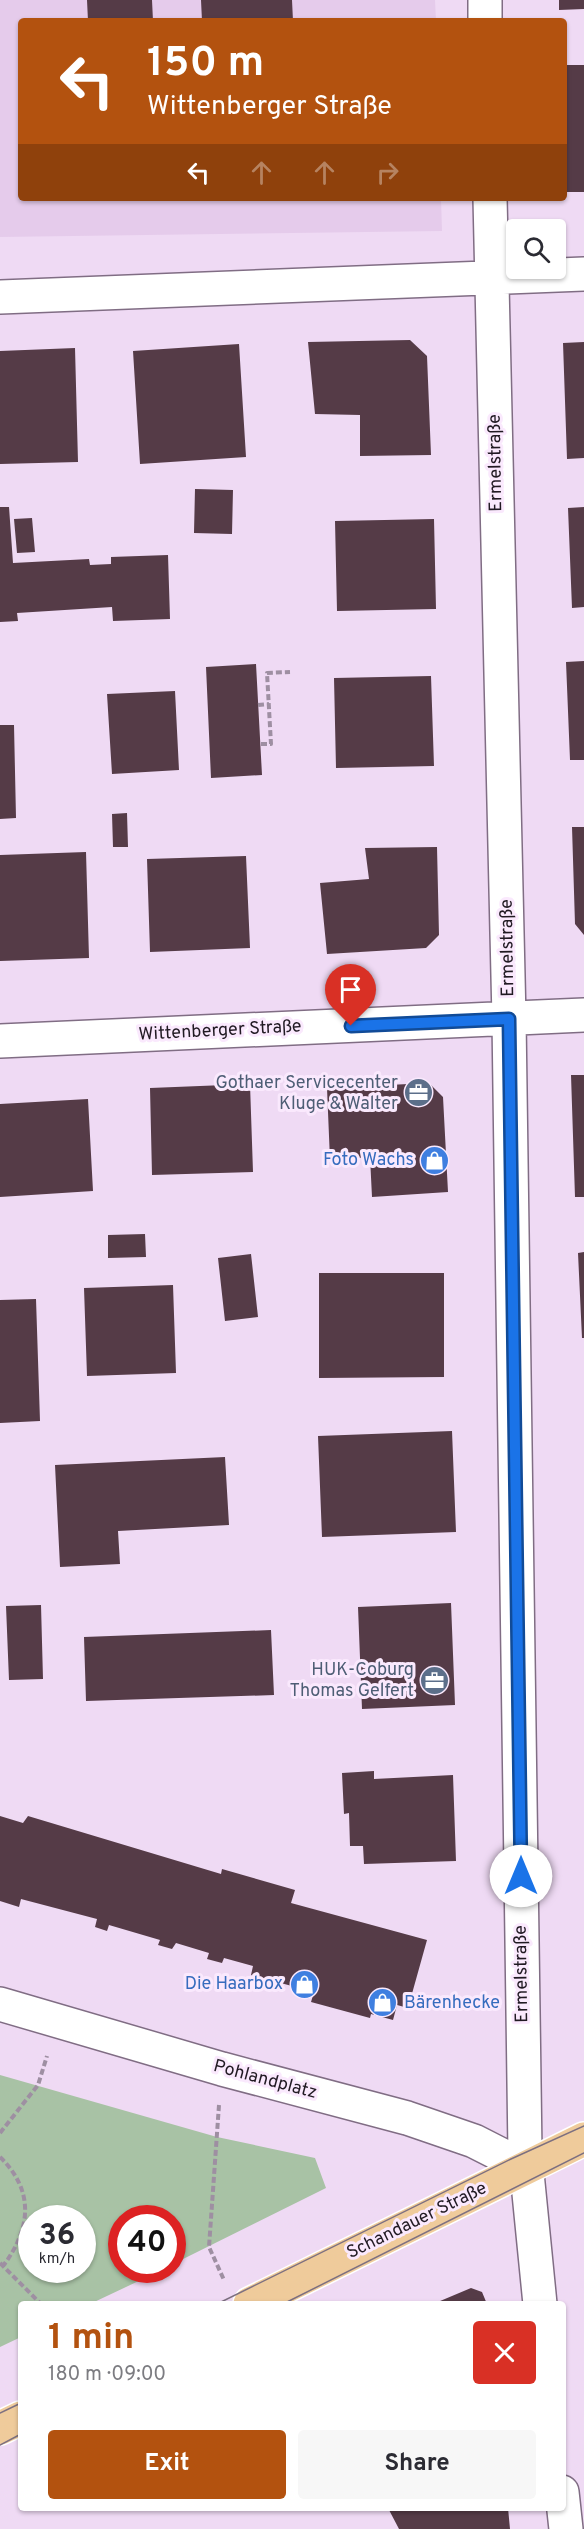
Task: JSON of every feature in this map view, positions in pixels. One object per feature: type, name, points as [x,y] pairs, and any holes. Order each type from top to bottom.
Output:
[{"type":"main road","name":"Schandauer Straße","points":[[239,2295],[584,2139]]},
{"type":"main road","points":[[0,2428],[18,2419]]},
{"type":"street","points":[[485,0],[485,18]]},
{"type":"street","name":"Ermelstraße","points":[[490,201],[509,1019],[525,2167],[540,2301]]},
{"type":"street","points":[[0,297],[584,274]]},
{"type":"street","name":"Wittenberger Straße","points":[[0,1041],[584,1015]]},
{"type":"street","name":"Pohlandplatz","points":[[0,2004],[222,2069],[407,2118],[474,2140],[525,2167]]},
{"type":"street","points":[[564,2511],[566,2529]]},
{"type":"path","points":[[261,744],[271,744],[267,673],[290,672]]},
{"type":"path","points":[[258,705],[269,704]]},
{"type":"path","points":[[0,2133],[38,2085],[58,2021]]},
{"type":"path","points":[[222,2069],[209,2247],[239,2295]]},
{"type":"path","points":[[0,2157],[21,2187],[26,2218],[15,2249],[2,2264],[38,2301]]},
{"type":"shaded area","points":[[0,0],[435,0],[436,18],[18,18],[18,201],[441,201],[442,231],[0,237]]},
{"type":"green space","points":[[0,2075],[217,2137],[315,2158],[326,2188],[186,2258],[186,2205],[108,2205],[108,2283],[134,2283],[96,2301],[18,2301],[18,2338],[0,2347]]},
{"type":"building","points":[[87,0],[152,0],[153,18],[88,18]]},
{"type":"building","points":[[201,0],[292,0],[293,18],[202,18]]},
{"type":"building","points":[[559,0],[584,0],[584,9],[559,10]]},
{"type":"building","points":[[567,65],[584,65],[584,192],[567,192]]},
{"type":"building","points":[[410,340],[427,356],[431,455],[360,456],[360,415],[315,414],[308,342]]},
{"type":"building","points":[[584,342],[584,458],[567,459],[563,343]]},
{"type":"building","points":[[239,344],[246,457],[140,464],[133,351]]},
{"type":"building","points":[[75,348],[78,462],[0,464],[0,351]]},
{"type":"building","points":[[195,489],[233,490],[232,534],[194,533]]},
{"type":"building","points":[[0,507],[9,507],[13,563],[89,559],[90,565],[111,564],[111,557],[168,555],[170,619],[113,621],[112,607],[17,613],[18,621],[0,622]]},
{"type":"building","points":[[584,507],[584,607],[572,608],[568,508]]},
{"type":"building","points":[[32,518],[35,552],[17,553],[14,519]]},
{"type":"building","points":[[434,519],[436,609],[337,611],[335,521]]},
{"type":"building","points":[[584,661],[584,760],[570,760],[566,662]]},
{"type":"building","points":[[256,664],[262,775],[211,778],[206,667]]},
{"type":"building","points":[[431,676],[434,766],[336,768],[334,678]]},
{"type":"building","points":[[175,691],[179,770],[112,774],[107,694]]},
{"type":"building","points":[[0,725],[14,725],[16,818],[0,819]]},
{"type":"building","points":[[127,813],[128,847],[113,847],[112,814]]},
{"type":"building","points":[[572,827],[584,827],[584,935],[575,924]]},
{"type":"building","points":[[437,847],[439,935],[426,948],[327,954],[320,883],[369,879],[365,848]]},
{"type":"building","points":[[86,852],[89,958],[0,961],[0,855]]},
{"type":"building","points":[[246,856],[250,948],[150,952],[147,859]]},
{"type":"building","points":[[571,1075],[584,1075],[584,1197],[575,1197]]},
{"type":"building","points":[[429,1083],[443,1097],[448,1192],[372,1197],[370,1157],[330,1160],[327,1088]]},
{"type":"building","points":[[250,1084],[253,1172],[152,1175],[150,1088]]},
{"type":"building","points":[[88,1099],[93,1191],[0,1197],[0,1104]]},
{"type":"building","points":[[145,1234],[146,1257],[108,1258],[108,1235]]},
{"type":"building","points":[[584,1252],[584,1338],[582,1338],[578,1253]]},
{"type":"building","points":[[251,1254],[258,1317],[225,1321],[218,1258]]},
{"type":"building","points":[[319,1273],[444,1273],[444,1377],[319,1378]]},
{"type":"building","points":[[173,1285],[176,1373],[87,1376],[84,1288]]},
{"type":"building","points":[[36,1299],[40,1421],[0,1423],[0,1300]]},
{"type":"building","points":[[452,1431],[456,1532],[322,1537],[318,1436]]},
{"type":"building","points":[[225,1457],[229,1525],[118,1531],[120,1564],[60,1567],[55,1465]]},
{"type":"building","points":[[451,1603],[455,1705],[362,1709],[358,1607]]},
{"type":"building","points":[[41,1605],[43,1679],[9,1680],[6,1606]]},
{"type":"building","points":[[271,1630],[274,1695],[86,1701],[84,1637]]},
{"type":"building","points":[[374,1771],[374,1779],[453,1775],[456,1861],[364,1864],[363,1846],[350,1846],[349,1813],[344,1814],[342,1773]]},
{"type":"building","points":[[0,1816],[23,1823],[28,1816],[221,1874],[222,1869],[295,1890],[291,1903],[427,1940],[408,2008],[397,2005],[393,2020],[371,2014],[370,2018],[311,2002],[314,1992],[251,1975],[253,1966],[224,1958],[222,1963],[207,1959],[209,1953],[176,1943],[172,1949],[158,1945],[160,1940],[109,1925],[107,1931],[95,1927],[97,1919],[21,1899],[19,1907],[0,1901]]},
{"type":"building","points":[[471,2288],[482,2292],[486,2301],[440,2301]]},
{"type":"building","points":[[390,2511],[508,2511],[510,2529],[399,2529]]},
{"type":"tram line","points":[[223,2301],[511,2159],[584,2126]]},
{"type":"tram line","points":[[289,2301],[584,2153]]},
{"type":"tram line","points":[[0,2413],[18,2404]]},
{"type":"tram line","points":[[0,2445],[18,2436]]},
{"type":"place","name":"Gothaer Servicecenter Kluge & Walter","points":[[419,1093]]},
{"type":"place","name":"Foto Wachs","points":[[435,1160]]},
{"type":"place","name":"HUK-Coburg Thomas Gelfert","points":[[435,1680]]},
{"type":"place","name":"Die Haarbox","points":[[304,1984]]},
{"type":"place","name":"Bärenhecke","points":[[383,2003]]},
{"type":"route","points":[[351,1026],[509,1019],[521,1876]]}]
